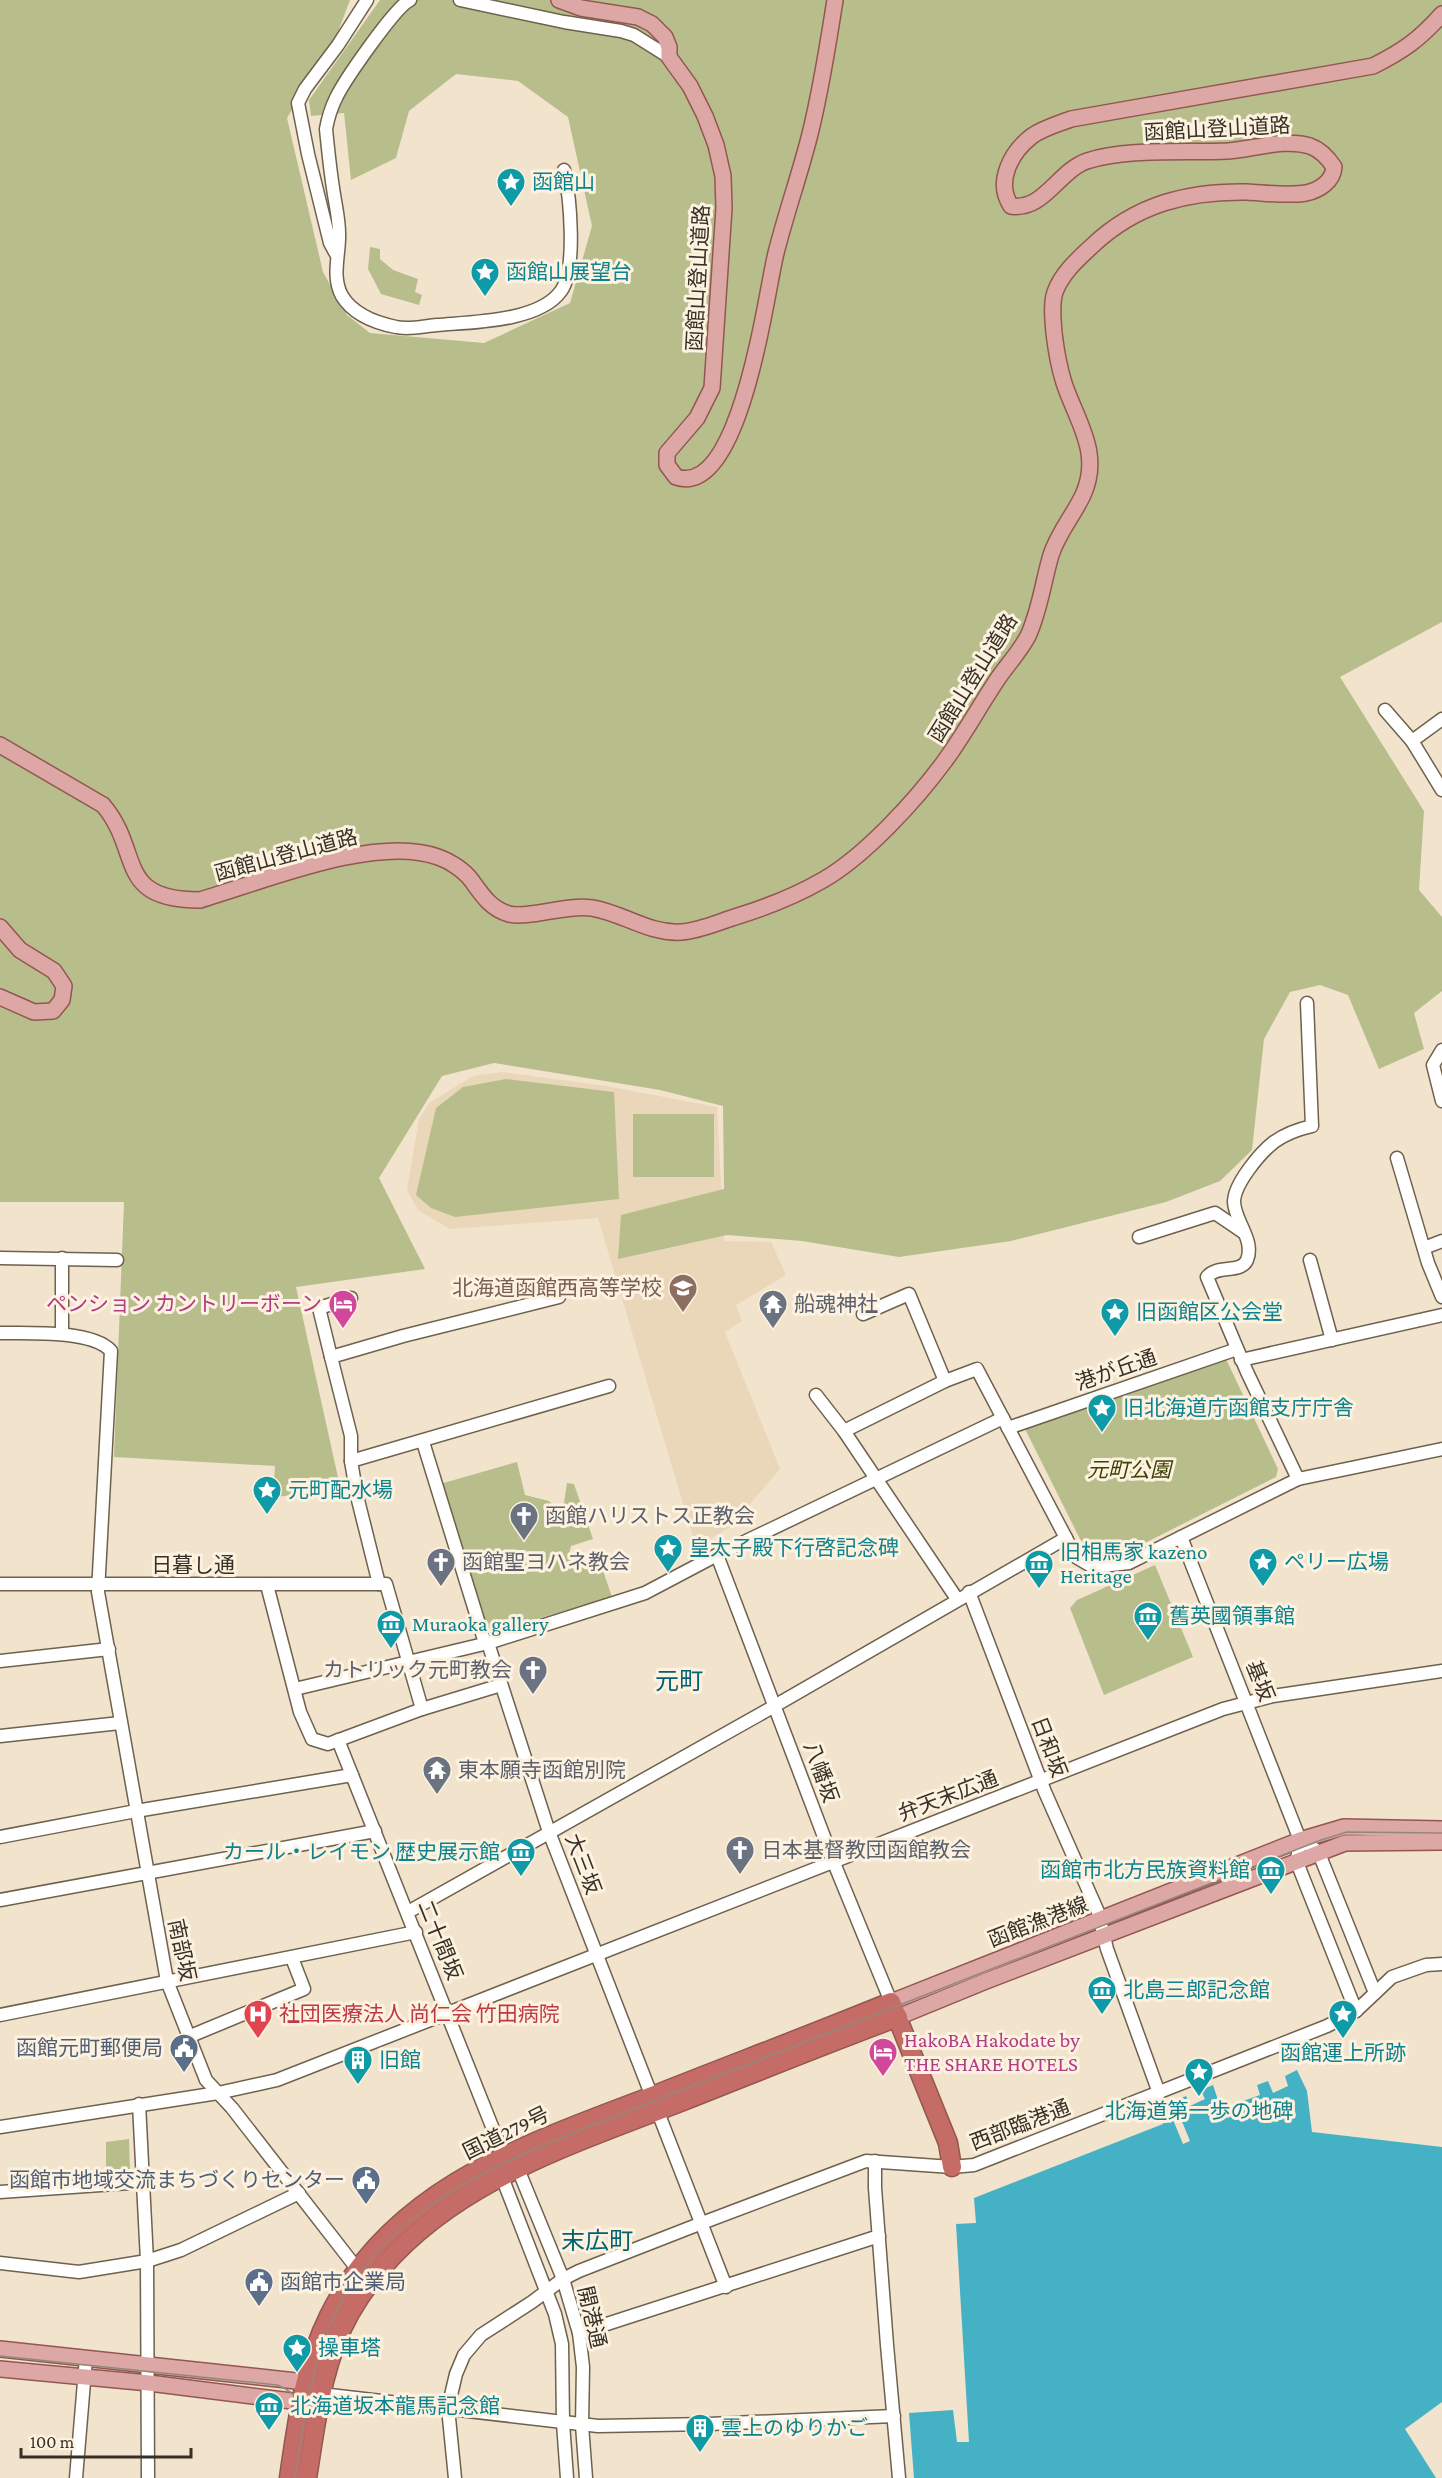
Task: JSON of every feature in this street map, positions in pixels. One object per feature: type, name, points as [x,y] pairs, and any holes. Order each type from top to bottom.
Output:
[{"type":"highway","name":"国道279号","points":[[289,2478],[300,2402],[328,2317],[358,2270],[385,2236],[418,2208],[502,2155],[655,2103],[895,2009]]},
{"type":"highway","points":[[895,2009],[948,2143],[952,2167]]},
{"type":"highway","name":"国道279号","points":[[307,2478],[321,2394],[349,2315],[386,2262],[418,2229],[438,2214],[519,2168],[655,2103]]},
{"type":"main road","points":[[559,0],[581,8],[638,17],[652,24],[665,37],[669,47],[669,57]]},
{"type":"main road","name":"函館山登山道路","points":[[669,57],[690,86],[705,116],[716,145],[723,176],[724,208],[712,388],[697,418],[671,446],[666,458],[667,465],[676,477],[689,479],[704,471],[715,460],[737,419],[751,376],[776,253],[810,133],[836,0]]},
{"type":"main road","name":"函館山登山道路","points":[[0,745],[103,805],[115,819],[138,879],[155,892],[176,900],[200,900],[344,857],[394,851],[437,856],[454,865],[471,879],[478,892],[495,907],[512,915],[567,907],[590,908],[615,914],[652,929],[683,932],[790,897],[827,878],[856,856],[912,800],[943,764],[977,715],[998,678],[1026,640],[1036,617],[1052,551],[1083,494],[1089,474],[1090,447],[1063,381],[1052,318],[1054,294],[1063,277],[1073,264],[1100,239],[1136,214],[1165,201],[1198,195],[1240,192],[1309,193],[1328,182],[1333,176],[1334,166],[1326,155],[1310,146],[1292,144],[1231,151],[1108,156],[1072,168],[1035,203],[1022,208],[1011,207],[1004,193],[1007,167],[1019,147],[1033,135],[1071,119],[1373,66],[1401,52],[1420,38],[1442,14]]},
{"type":"main road","points":[[0,927],[20,950],[54,971],[64,986],[62,1000],[53,1011],[34,1011],[0,997]]},
{"type":"main road","name":"函館漁港線","points":[[895,2009],[1099,1916],[1300,1840],[1344,1827],[1442,1829]]},
{"type":"main road","name":"函館漁港線","points":[[895,2009],[1103,1936],[1318,1851],[1356,1841],[1442,1842]]},
{"type":"main road","points":[[0,2349],[305,2382],[321,2394]]},
{"type":"main road","points":[[0,2369],[149,2383],[300,2402],[321,2394]]},
{"type":"street","points":[[336,254],[330,243],[298,103],[305,89],[338,45],[367,0]]},
{"type":"street","points":[[410,0],[396,10],[378,35],[337,95],[329,113],[326,129],[340,235],[336,254],[337,278],[342,296],[354,309],[375,322],[399,328],[465,323],[531,312],[550,303],[562,290],[566,276],[572,224],[564,170]]},
{"type":"street","points":[[460,0],[634,35],[669,57]]},
{"type":"street","points":[[1384,710],[1412,741],[1442,790]]},
{"type":"street","points":[[1412,741],[1442,719]]},
{"type":"street","points":[[1298,1479],[1239,1354],[1207,1277],[1211,1272],[1221,1268],[1238,1268],[1248,1258],[1247,1235],[1234,1202],[1244,1176],[1274,1143],[1297,1129],[1312,1126],[1307,1004]]},
{"type":"street","points":[[1442,1050],[1433,1065],[1442,1101]]},
{"type":"street","points":[[1397,1158],[1424,1248],[1442,1297]]},
{"type":"street","points":[[1139,1237],[1215,1213],[1247,1235]]},
{"type":"street","points":[[1424,1248],[1442,1241]]},
{"type":"street","points":[[0,1258],[117,1260]]},
{"type":"street","points":[[62,1258],[62,1334]]},
{"type":"street","points":[[1310,1260],[1332,1341]]},
{"type":"street","points":[[863,1314],[909,1294],[945,1381]]},
{"type":"street","points":[[331,1357],[414,1333],[558,1297]]},
{"type":"street","points":[[351,1298],[319,1308],[351,1436],[351,1461],[383,1584],[422,1709]]},
{"type":"street","name":"港が丘通","points":[[295,1689],[486,1643],[645,1593],[717,1555],[876,1479],[1006,1423],[1239,1354],[1332,1341],[1442,1315]]},
{"type":"street","name":"南部坂","points":[[0,1333],[62,1334],[105,1344],[111,1351],[97,1584],[167,1981],[206,2080],[299,2193],[358,2270]]},
{"type":"street","points":[[844,1431],[945,1381],[977,1369],[1076,1557],[1084,1564],[1094,1567],[1110,1567],[1129,1563],[1298,1479],[1442,1449]]},
{"type":"street","points":[[351,1461],[423,1442],[434,1436],[609,1386]]},
{"type":"street","points":[[816,1395],[844,1431],[957,1599]]},
{"type":"street","name":"大三坂","points":[[423,1442],[486,1643],[549,1832],[726,2287]]},
{"type":"street","name":"基坂","points":[[1181,1537],[1300,1840]]},
{"type":"street","points":[[408,1912],[1066,1538]]},
{"type":"street","name":"八幡坂","points":[[717,1555],[834,1863],[895,2009]]},
{"type":"street","name":"日暮し通","points":[[0,1584],[383,1584]]},
{"type":"street","points":[[267,1585],[300,1712],[312,1739],[328,1744],[422,1709],[501,1685]]},
{"type":"street","name":"日和坂","points":[[969,1592],[1040,1780],[1099,1916],[1103,1936],[1159,2093]]},
{"type":"street","points":[[0,1661],[109,1650]]},
{"type":"street","name":"弁天末広通","points":[[0,2127],[218,2093],[277,2080],[1247,1701],[1442,1671]]},
{"type":"street","points":[[0,1736],[120,1723]]},
{"type":"street","name":"二十間坂","points":[[338,1740],[416,1932],[502,2155]]},
{"type":"street","points":[[0,1837],[136,1810],[352,1775]]},
{"type":"street","points":[[0,1900],[375,1831]]},
{"type":"street","points":[[1356,2011],[1297,1860],[1300,1840],[1318,1851],[1375,1993]]},
{"type":"street","points":[[0,2015],[416,1932]]},
{"type":"street","points":[[188,2037],[304,1989],[292,1958]]},
{"type":"street","name":"西部臨港通","points":[[455,2478],[448,2408],[456,2374],[469,2347],[491,2327],[532,2302],[563,2279],[866,2161],[952,2167],[974,2165],[1327,2026],[1356,2011],[1392,1977],[1426,1965],[1442,1964]]},
{"type":"street","points":[[139,2104],[147,2261],[148,2478]]},
{"type":"street","points":[[502,2155],[515,2162],[519,2168]]},
{"type":"street","name":"開港通","points":[[502,2155],[502,2177],[555,2314],[562,2344],[563,2423],[567,2478]]},
{"type":"street","points":[[876,2161],[875,2188],[899,2478]]},
{"type":"street","name":"開港通","points":[[519,2168],[563,2279],[579,2333],[584,2387],[582,2425],[586,2478]]},
{"type":"street","points":[[0,2192],[144,2182]]},
{"type":"street","points":[[0,2263],[80,2272],[147,2261],[181,2250],[299,2193]]},
{"type":"street","points":[[579,2333],[879,2236]]},
{"type":"street","points":[[76,2478],[86,2358]]},
{"type":"street","points":[[321,2394],[582,2425],[709,2424],[894,2416]]},
{"type":"shaded area","name":"北海道函館西高等学校","points":[[502,1072],[606,1086],[717,1107],[724,1241],[771,1242],[786,1275],[736,1305],[742,1321],[725,1332],[780,1469],[729,1528],[696,1547],[598,1218],[450,1229],[418,1210],[407,1190],[419,1119],[429,1103],[473,1076]]},
{"type":"green space","points":[[0,0],[350,0],[336,37],[287,118],[323,272],[347,315],[370,333],[484,343],[570,303],[592,226],[568,117],[518,81],[456,74],[409,111],[396,158],[351,180],[344,113],[311,116],[309,100],[380,0],[1442,0],[1442,622],[1340,677],[1424,811],[1419,890],[1442,917],[1442,991],[1414,1013],[1424,1049],[1379,1069],[1348,995],[1320,985],[1290,992],[1264,1039],[1252,1150],[1220,1181],[1166,1202],[1011,1241],[899,1257],[802,1241],[727,1235],[618,1259],[621,1215],[724,1189],[723,1106],[660,1090],[494,1063],[442,1076],[379,1178],[425,1269],[296,1287],[341,1491],[273,1497],[275,1466],[114,1457],[124,1202],[0,1202]]},
{"type":"green space","points":[[370,247],[380,249],[380,259],[393,270],[418,279],[415,292],[422,295],[419,305],[381,294],[368,269]]},
{"type":"green space","points":[[506,1079],[614,1092],[619,1199],[455,1217],[431,1208],[416,1195],[436,1108],[463,1087]]},
{"type":"green space","points":[[633,1114],[714,1114],[714,1177],[633,1177]]},
{"type":"green space","name":"元町公園","points":[[1226,1359],[1278,1469],[1276,1477],[1133,1549],[1093,1555],[1086,1551],[1025,1429],[1165,1378]]},
{"type":"green space","points":[[517,1462],[525,1495],[549,1501],[558,1510],[564,1503],[567,1483],[574,1484],[593,1539],[571,1546],[569,1554],[573,1569],[600,1562],[612,1597],[488,1633],[440,1484]]},
{"type":"green space","points":[[1155,1565],[1193,1657],[1104,1695],[1070,1608],[1077,1600]]},
{"type":"green space","points":[[129,2139],[130,2171],[125,2177],[106,2178],[106,2142]]},
{"type":"water","points":[[1297,2070],[1307,2091],[1312,2132],[1442,2147],[1442,2402],[1405,2429],[1436,2478],[914,2478],[909,2413],[953,2410],[957,2442],[969,2442],[956,2224],[976,2223],[974,2198],[1163,2124],[1158,2108],[1186,2096],[1190,2106],[1205,2099],[1201,2090],[1213,2085],[1221,2109],[1260,2095],[1257,2085],[1268,2081],[1273,2093],[1288,2086],[1285,2076]]},
{"type":"pier","points":[[1174,2102],[1190,2141],[1183,2144],[1167,2105]]},
{"type":"tram line","points":[[295,2478],[308,2399],[318,2361],[331,2323],[351,2286],[376,2253],[404,2225],[436,2201],[471,2180],[583,2129],[1321,1840],[1347,1832],[1442,1833]]},
{"type":"tram line","points":[[0,2356],[277,2385],[294,2396],[305,2413]]},
{"type":"place","name":"函館山","points":[[511,208]]},
{"type":"place","name":"函館山展望台","points":[[485,298]]},
{"type":"place","name":"北海道函館西高等学校","points":[[683,1314]]},
{"type":"place","name":"ペンション カントリーボーン","points":[[343,1330]]},
{"type":"place","name":"船魂神社","points":[[773,1330]]},
{"type":"place","name":"旧函館区公会堂","points":[[1115,1338]]},
{"type":"place","name":"旧北海道庁函館支庁庁舎","points":[[1102,1434]]},
{"type":"place","name":"元町配水場","points":[[267,1516]]},
{"type":"place","name":"函館ハリストス正教会","points":[[524,1542]]},
{"type":"place","name":"皇太子殿下行啓記念碑","points":[[668,1574]]},
{"type":"place","name":"函館聖ヨハネ教会","points":[[441,1588]]},
{"type":"place","name":"ペリー広場","points":[[1263,1588]]},
{"type":"place","name":"旧相馬家 kazeno Heritage","points":[[1039,1590]]},
{"type":"place","name":"舊英國領事館","points":[[1148,1642]]},
{"type":"place","name":"Muraoka gallery","points":[[391,1650]]},
{"type":"place","name":"カトリック元町教会","points":[[533,1696]]},
{"type":"place","name":"東本願寺函館別院","points":[[437,1796]]},
{"type":"place","name":"日本基督教団函館教会","points":[[740,1876]]},
{"type":"place","name":"カール・レイモン 歴史展示館","points":[[521,1878]]},
{"type":"place","name":"函館市北方民族資料館","points":[[1271,1896]]},
{"type":"place","name":"北島三郎記念館","points":[[1102,2016]]},
{"type":"place","name":"社団医療法人 尚仁会 竹田病院","points":[[258,2040]]},
{"type":"place","name":"函館運上所跡","points":[[1343,2040]]},
{"type":"place","name":"函館元町郵便局","points":[[184,2074]]},
{"type":"place","name":"HakoBA Hakodate by THE SHARE HOTELS","points":[[883,2078]]},
{"type":"place","name":"旧館","points":[[358,2086]]},
{"type":"place","name":"北海道第一歩の地碑","points":[[1199,2098]]},
{"type":"place","name":"函館市地域交流まちづくりセンター","points":[[366,2206]]},
{"type":"place","name":"函館市企業局","points":[[259,2308]]},
{"type":"place","name":"操車塔","points":[[297,2374]]},
{"type":"place","name":"北海道坂本龍馬記念館","points":[[269,2432]]},
{"type":"place","name":"雲上のゆりかご","points":[[700,2454]]},
{"type":"district","name":"元町","points":[[679,1680]]},
{"type":"district","name":"末広町","points":[[597,2240]]}]
